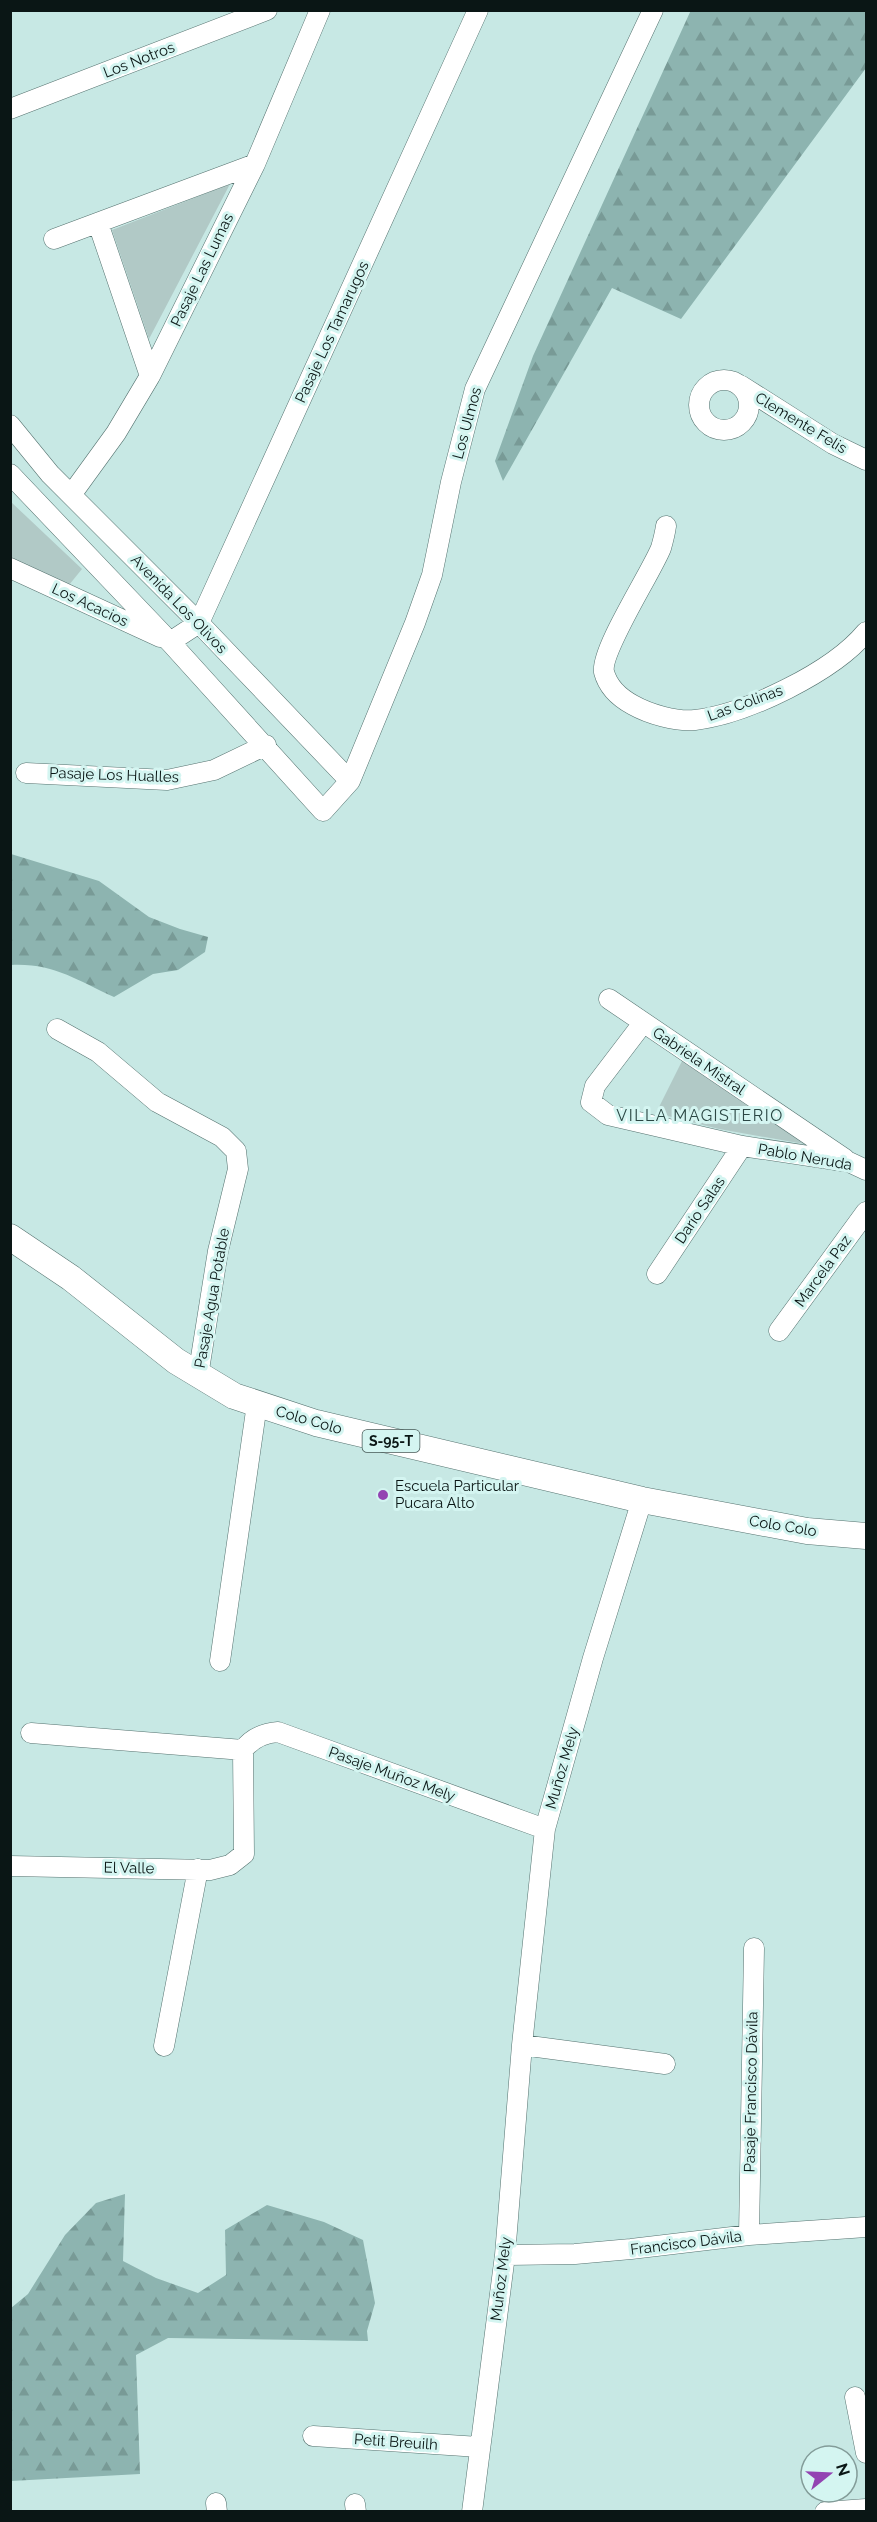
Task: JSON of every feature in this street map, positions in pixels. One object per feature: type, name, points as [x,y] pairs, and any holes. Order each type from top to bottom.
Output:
[{"type":"main road","name":"Colo Colo","points":[[10,1237],[70,1278],[198,1376],[234,1396],[315,1423],[642,1500],[807,1531],[867,1536]]},
{"type":"street","name":"Los Notros","points":[[10,109],[267,10]]},
{"type":"street","name":"Pasaje Las Lumas","points":[[71,495],[116,434],[150,376],[255,164],[320,10]]},
{"type":"street","name":"Pasaje Los Tamarugos","points":[[199,623],[478,10]]},
{"type":"street","name":"Los Ulmos","points":[[266,746],[323,811],[350,781],[416,623],[432,575],[451,482],[475,389],[653,10]]},
{"type":"street","points":[[54,239],[255,164]]},
{"type":"street","points":[[98,223],[150,376]]},
{"type":"street","name":"Clemente Felis","points":[[737,384],[833,444],[867,460]]},
{"type":"street","name":"Avenida Los Olivos","points":[[10,425],[30,452],[71,495],[199,623],[350,781]]},
{"type":"street","points":[[10,474],[266,746]]},
{"type":"street","name":"Las Colinas","points":[[666,526],[661,547],[608,650],[604,670],[610,685],[621,698],[638,708],[662,716],[692,721],[716,716],[755,702],[804,679],[835,661],[855,646],[867,632]]},
{"type":"street","name":"Los Acacios","points":[[10,568],[170,642]]},
{"type":"street","points":[[170,642],[199,623]]},
{"type":"street","name":"Pasaje Los Hualles","points":[[26,772],[167,780],[232,764],[266,746]]},
{"type":"street","name":"Gabriela Mistral","points":[[609,999],[858,1166]]},
{"type":"street","name":"Pablo Neruda","points":[[643,1023],[595,1086],[591,1102],[608,1114],[742,1146],[858,1166]]},
{"type":"street","name":"Pasaje Agua Potable","points":[[57,1029],[98,1052],[158,1102],[222,1137],[236,1151],[238,1169],[218,1251],[198,1376]]},
{"type":"street","name":"Darío Salas","points":[[657,1274],[742,1146]]},
{"type":"street","name":"Marcela Paz","points":[[779,1331],[867,1212]]},
{"type":"street","points":[[220,1661],[257,1404]]},
{"type":"street","name":"Muñoz Mely","points":[[472,2511],[505,2255],[522,2045],[544,1829],[593,1658],[642,1500]]},
{"type":"street","name":"Pasaje Muñoz Mely","points":[[243,1750],[260,1736],[278,1732],[544,1829]]},
{"type":"street","points":[[31,1733],[243,1750]]},
{"type":"street","name":"El Valle","points":[[10,1866],[222,1868],[244,1854],[243,1750]]},
{"type":"street","points":[[164,2046],[198,1869]]},
{"type":"street","name":"Pasaje Francisco Dávila","points":[[749,2235],[754,1948]]},
{"type":"street","points":[[522,2045],[665,2064]]},
{"type":"street","name":"Francisco Dávila","points":[[505,2255],[620,2250],[749,2235],[867,2227]]},
{"type":"street","points":[[855,2397],[867,2453]]},
{"type":"street","name":"Petit Breuilh","points":[[313,2436],[479,2447]]},
{"type":"street","points":[[825,2511],[867,2509]]},
{"type":"shaded area","points":[[230,184],[149,339],[112,230]]},
{"type":"shaded area","points":[[10,501],[82,569],[69,585],[11,558]]},
{"type":"shaded area","points":[[683,1059],[804,1144],[719,1129],[656,1113]]},
{"type":"green space","points":[[691,10],[866,11],[866,68],[681,319],[612,288],[503,481],[495,461],[533,356]]},
{"type":"green space","points":[[11,854],[99,881],[149,917],[208,937],[205,952],[178,970],[153,974],[114,997],[52,970],[26,965],[11,965]]},
{"type":"green space","points":[[125,2194],[123,2261],[156,2278],[198,2293],[226,2275],[225,2230],[267,2205],[324,2222],[363,2240],[375,2303],[367,2331],[368,2341],[168,2338],[136,2355],[140,2474],[11,2481],[11,2308],[28,2294],[65,2235],[96,2203]]},
{"type":"place","name":"Escuela Particular Pucara Alto","points":[[383,1495]]},
{"type":"district","name":"VILLA MAGISTERIO","points":[[700,1115]]}]
